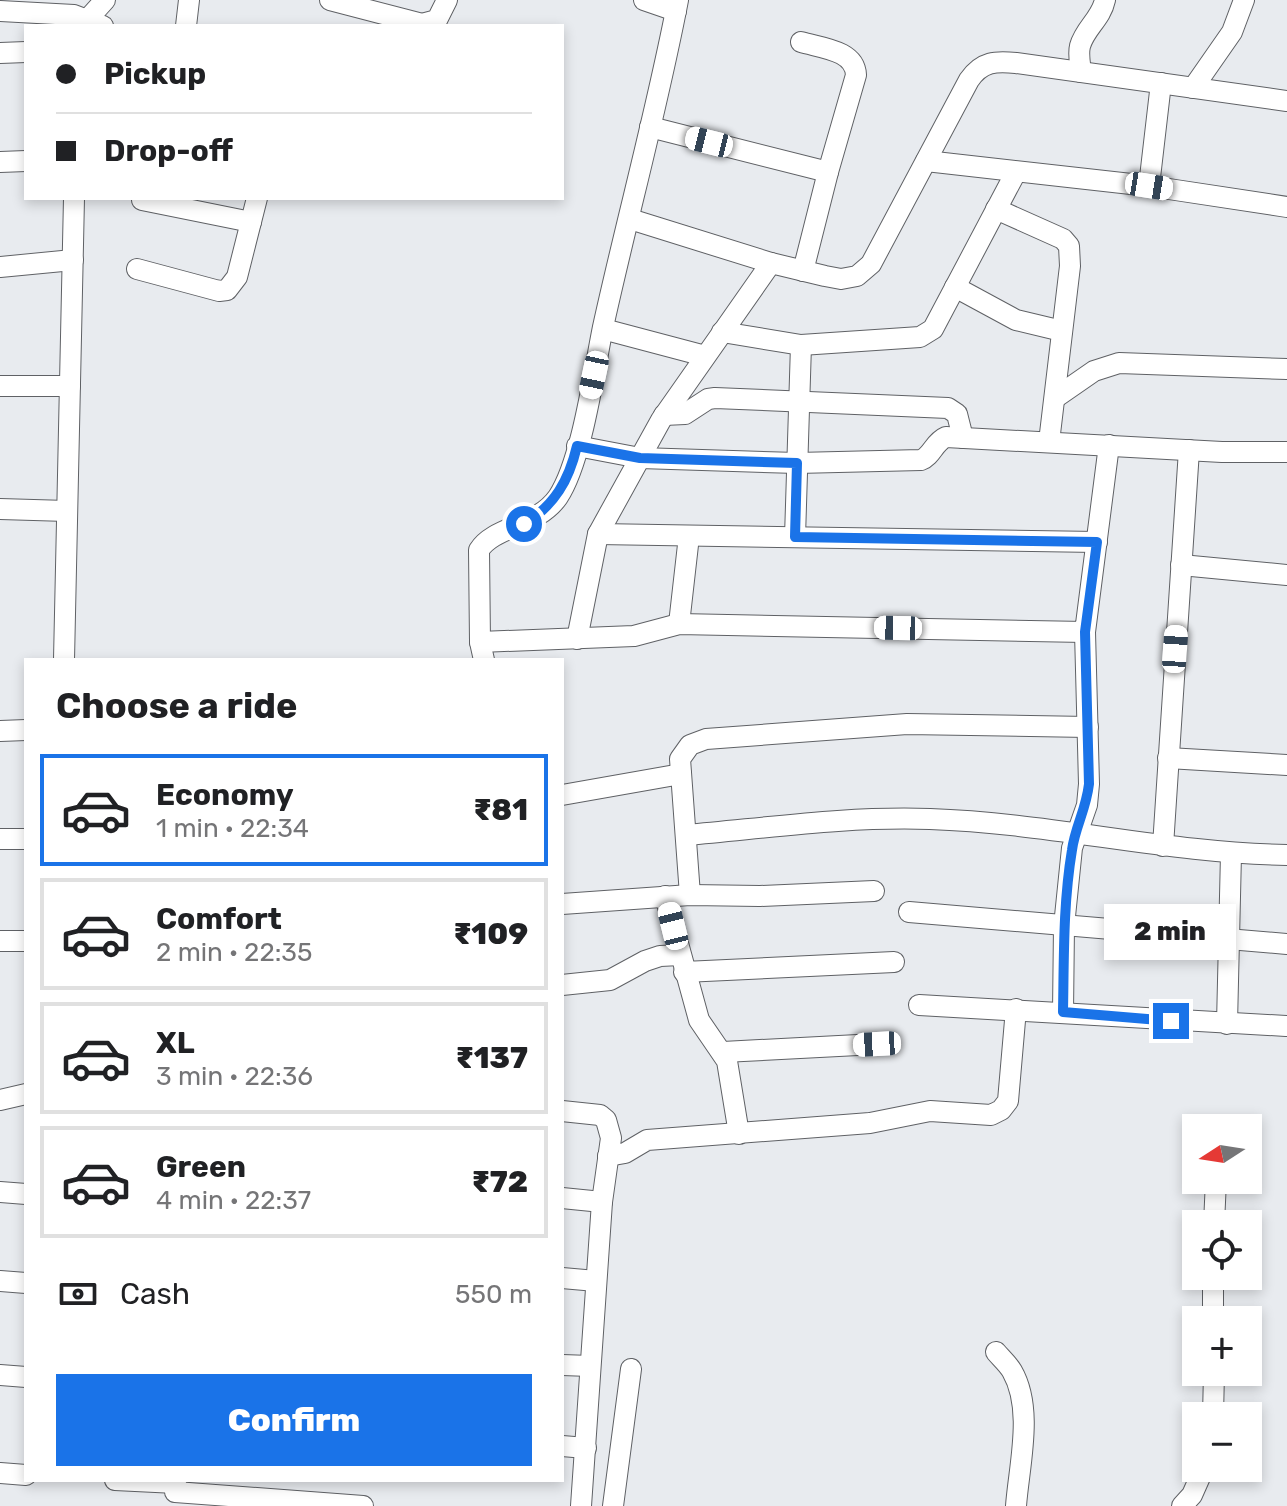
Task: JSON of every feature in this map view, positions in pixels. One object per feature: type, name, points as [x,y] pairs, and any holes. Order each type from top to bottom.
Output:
[{"type":"street","points":[[0,11],[83,17],[105,0]]},
{"type":"street","points":[[186,24],[189,0]]},
{"type":"street","points":[[330,0],[422,24],[437,20],[447,0]]},
{"type":"street","points":[[644,0],[677,5],[577,446],[557,497],[539,515],[485,541],[479,550],[482,651],[577,639],[634,636],[679,624],[1085,632]]},
{"type":"street","points":[[1081,72],[1081,42],[1099,17],[1105,0]]},
{"type":"street","points":[[1193,88],[1232,32],[1244,0]]},
{"type":"street","points":[[801,42],[843,54],[856,66],[803,271]]},
{"type":"street","points":[[0,53],[24,52]]},
{"type":"street","points":[[630,219],[771,263],[841,279],[857,276],[871,264],[969,80],[985,64],[998,61],[1287,101]]},
{"type":"street","points":[[1149,186],[1161,83]]},
{"type":"street","points":[[650,127],[828,172]]},
{"type":"street","points":[[0,162],[24,161]]},
{"type":"street","points":[[926,161],[1149,186],[1287,207]]},
{"type":"street","points":[[722,332],[801,345],[899,341],[920,337],[933,329],[1016,172]]},
{"type":"street","points":[[64,658],[74,200]]},
{"type":"street","points":[[142,200],[251,222]]},
{"type":"street","points":[[137,269],[219,291],[227,290],[237,277],[256,200]]},
{"type":"street","points":[[996,209],[1063,239],[1069,246],[1070,266],[1049,442]]},
{"type":"street","points":[[0,267],[73,260]]},
{"type":"street","points":[[577,639],[598,534],[664,415],[771,263]]},
{"type":"street","points":[[955,287],[1016,320],[1062,331]]},
{"type":"street","points":[[603,329],[705,356]]},
{"type":"street","points":[[795,537],[801,345]]},
{"type":"street","points":[[1055,398],[1094,371],[1119,363],[1287,369]]},
{"type":"street","points":[[0,386],[70,386]]},
{"type":"street","points":[[664,415],[685,414],[708,399],[715,398],[948,408],[957,414],[963,438]]},
{"type":"street","points":[[577,446],[640,458],[797,463],[921,460],[925,459],[938,440],[946,437],[1287,452]]},
{"type":"street","points":[[1063,1012],[1064,926],[1076,835],[1088,794],[1085,632],[1109,445]]},
{"type":"street","points":[[1163,846],[1189,450]]},
{"type":"street","points":[[0,509],[67,511]]},
{"type":"street","points":[[598,534],[1097,542]]},
{"type":"street","points":[[679,624],[689,536]]},
{"type":"street","points":[[1181,565],[1287,575]]},
{"type":"street","points":[[690,895],[680,759],[690,745],[706,739],[907,724],[1088,727]]},
{"type":"street","points":[[0,731],[24,730]]},
{"type":"street","points":[[1168,758],[1287,765]]},
{"type":"street","points":[[564,795],[681,774]]},
{"type":"street","points":[[687,835],[911,818],[1030,828],[1231,854],[1287,855]]},
{"type":"street","points":[[0,839],[24,839]]},
{"type":"street","points":[[1227,1024],[1231,854]]},
{"type":"street","points":[[564,904],[665,896],[874,891]]},
{"type":"street","points":[[665,896],[699,1020],[723,1052],[739,1134]]},
{"type":"street","points":[[909,912],[1287,944]]},
{"type":"street","points":[[0,941],[24,941]]},
{"type":"street","points":[[564,985],[610,980],[660,956],[682,964],[894,962]]},
{"type":"street","points":[[919,1005],[1286,1026]]},
{"type":"street","points":[[608,1156],[625,1153],[647,1140],[870,1123],[930,1111],[991,1115],[1001,1110],[1008,1101],[1016,1009]]},
{"type":"street","points":[[723,1052],[877,1044]]},
{"type":"street","points":[[0,1100],[24,1094]]},
{"type":"street","points":[[564,1111],[591,1113],[606,1120],[611,1138],[602,1202],[581,1506]]},
{"type":"street","points":[[0,1192],[24,1194]]},
{"type":"street","points":[[564,1198],[602,1202]]},
{"type":"street","points":[[564,1278],[596,1281]]},
{"type":"street","points":[[0,1281],[24,1283]]},
{"type":"street","points":[[996,1352],[1012,1371],[1021,1396],[1023,1419],[1016,1506]]},
{"type":"street","points":[[564,1365],[590,1366]]},
{"type":"street","points":[[613,1506],[631,1369]]},
{"type":"street","points":[[0,1375],[24,1377]]},
{"type":"street","points":[[564,1446],[586,1448]]},
{"type":"street","points":[[0,1473],[24,1475]]},
{"type":"street","points":[[127,1482],[175,1490],[363,1506]]},
{"type":"street","points":[[1182,1506],[1198,1482]]},
{"type":"route","points":[[524,524],[539,515],[557,497],[577,446],[640,458],[797,463],[795,537],[1097,542],[1085,632],[1089,784],[1087,805],[1072,848],[1064,926],[1063,1012],[1171,1021]]}]
